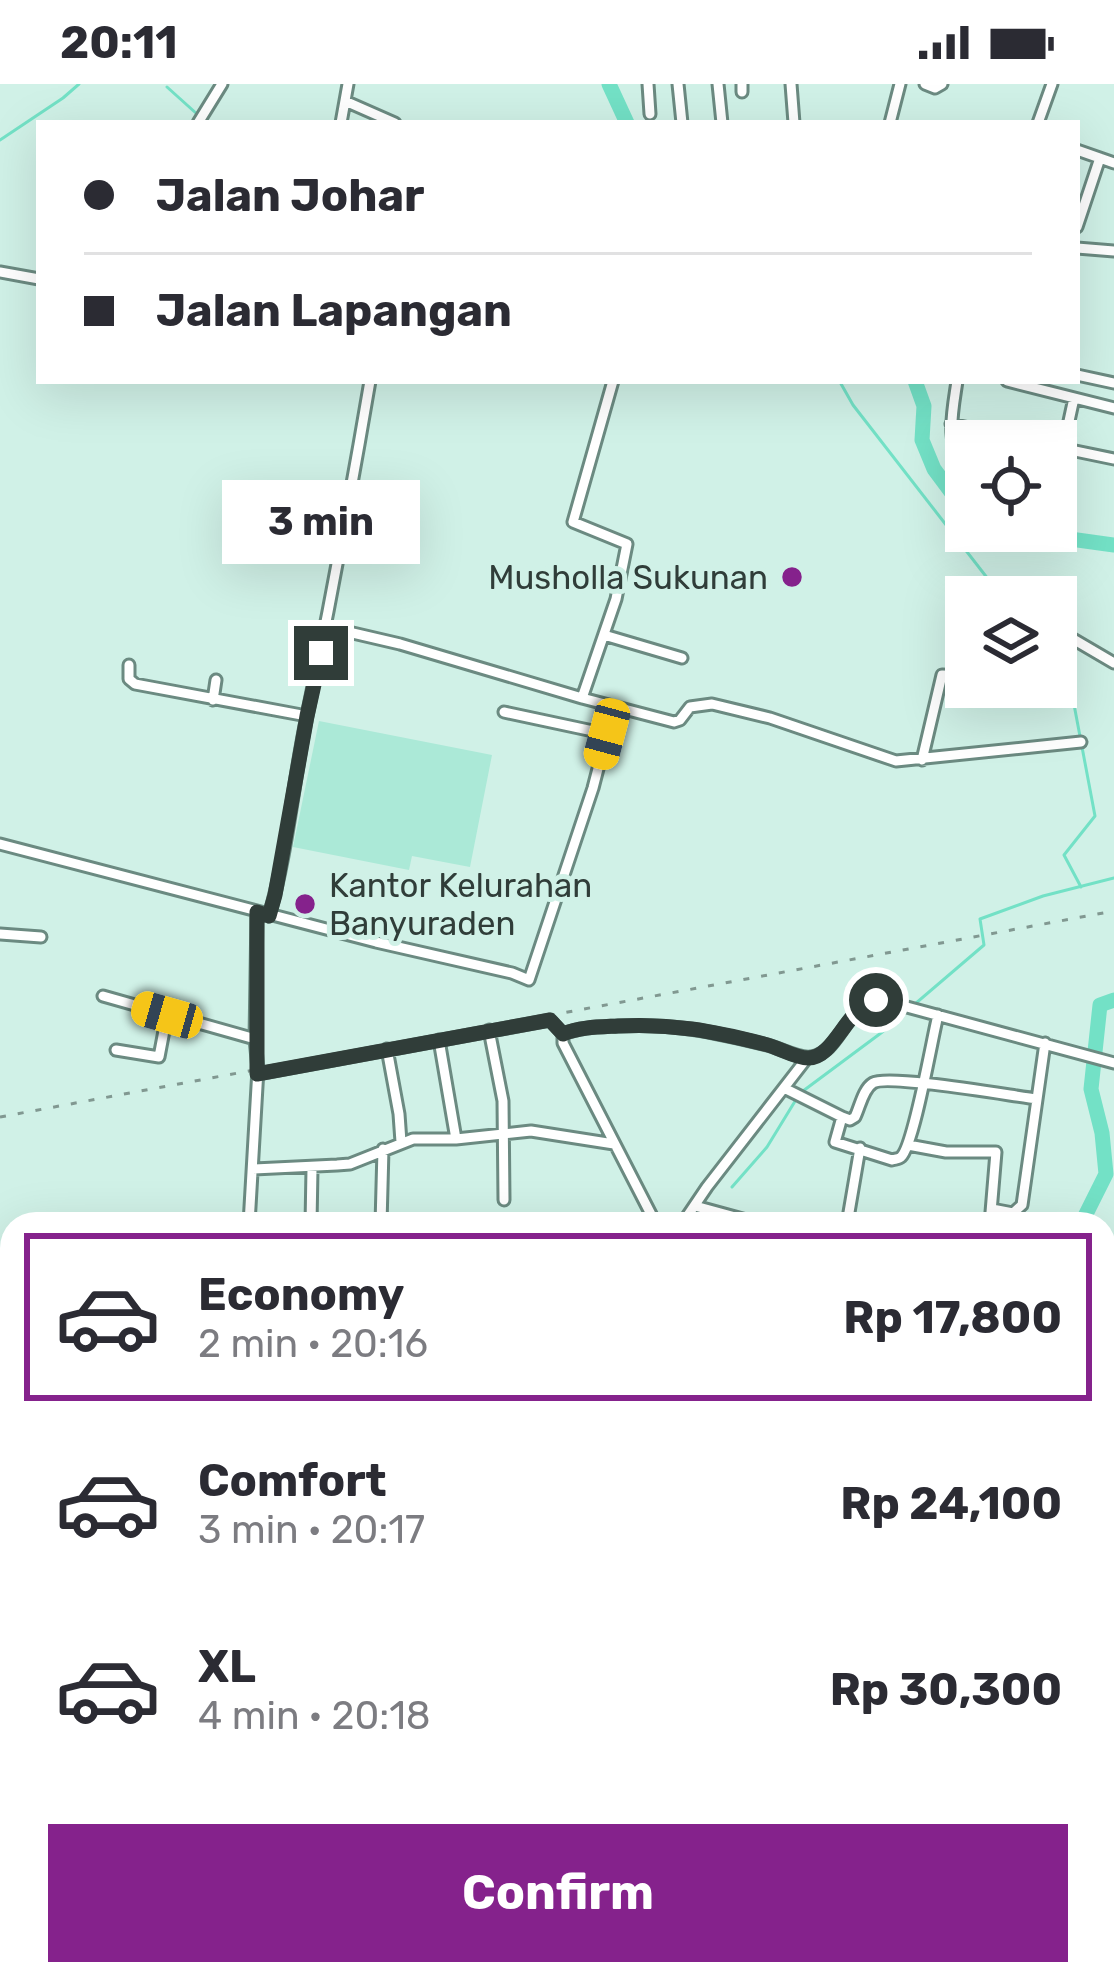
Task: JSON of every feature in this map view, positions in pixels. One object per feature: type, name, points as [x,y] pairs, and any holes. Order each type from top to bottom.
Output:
[{"type":"street","points":[[200,118],[223,84]]},
{"type":"street","points":[[342,120],[348,84]]},
{"type":"street","points":[[648,84],[650,114]]},
{"type":"street","points":[[678,84],[682,120]]},
{"type":"street","points":[[718,84],[722,120]]},
{"type":"street","points":[[791,84],[794,120]]},
{"type":"street","points":[[891,120],[900,84]]},
{"type":"street","points":[[925,84],[935,88],[942,84]]},
{"type":"street","points":[[1039,120],[1052,84]]},
{"type":"street","points":[[345,100],[388,120]]},
{"type":"street","points":[[1080,151],[1114,163]]},
{"type":"street","points":[[1080,218],[1100,158]]},
{"type":"street","points":[[1080,248],[1114,251]]},
{"type":"street","points":[[0,272],[36,278]]},
{"type":"street","points":[[1080,375],[1114,383]]},
{"type":"street","points":[[269,916],[369,384]]},
{"type":"street","points":[[582,698],[616,599],[628,544],[573,522],[613,384]]},
{"type":"street","points":[[952,420],[957,384]]},
{"type":"street","points":[[1019,384],[1114,408]]},
{"type":"street","points":[[1067,420],[1074,398]]},
{"type":"street","points":[[1077,452],[1114,459]]},
{"type":"street","points":[[327,627],[677,722],[690,707],[712,704],[770,718],[890,760],[1081,742]]},
{"type":"street","points":[[604,634],[682,658]]},
{"type":"street","points":[[1077,641],[1114,663]]},
{"type":"street","points":[[129,665],[129,679],[136,684],[307,716]]},
{"type":"street","points":[[922,760],[945,676]]},
{"type":"street","points":[[213,700],[216,680]]},
{"type":"street","points":[[0,844],[529,980],[619,709]]},
{"type":"street","points":[[504,712],[607,734]]},
{"type":"street","points":[[250,1212],[257,1074],[257,912]]},
{"type":"street","points":[[0,934],[41,937]]},
{"type":"street","points":[[103,997],[255,1039]]},
{"type":"street","points":[[691,1212],[807,1058],[825,1051],[866,1002],[884,1000],[1113,1063]]},
{"type":"street","points":[[116,1050],[159,1057],[167,1015]]},
{"type":"street","points":[[842,1117],[835,1142],[896,1160],[908,1145],[938,1015]]},
{"type":"street","points":[[257,1074],[550,1020],[563,1034],[580,1079],[650,1212]]},
{"type":"street","points":[[563,1034],[592,1027],[684,1026],[807,1058]]},
{"type":"street","points":[[489,1030],[505,1134],[504,1200]]},
{"type":"street","points":[[439,1040],[456,1139]]},
{"type":"street","points":[[1014,1212],[1022,1205],[1045,1043]]},
{"type":"street","points":[[387,1049],[401,1142]]},
{"type":"street","points":[[784,1088],[850,1120],[866,1091],[877,1082],[1036,1099]]},
{"type":"street","points":[[253,1169],[350,1164],[401,1142],[505,1134],[545,1132],[614,1144]]},
{"type":"street","points":[[908,1145],[946,1152],[996,1152],[992,1212]]},
{"type":"street","points":[[849,1212],[860,1148]]},
{"type":"street","points":[[381,1212],[383,1149]]},
{"type":"street","points":[[310,1212],[312,1168]]},
{"type":"street","points":[[695,1206],[717,1212]]},
{"type":"street","points":[[992,1209],[1008,1212]]},
{"type":"green space","points":[[319,721],[492,755],[470,867],[412,856],[409,870],[293,847]]},
{"type":"waterway","points":[[0,140],[79,84]]},
{"type":"waterway","points":[[609,84],[626,120]]},
{"type":"waterway","points":[[167,87],[197,114]]},
{"type":"waterway","points":[[841,384],[986,576]]},
{"type":"waterway","points":[[916,384],[924,406],[922,440],[945,484]]},
{"type":"waterway","points":[[1077,540],[1114,545]]},
{"type":"waterway","points":[[1075,708],[1095,816],[1064,855],[1081,887]]},
{"type":"waterway","points":[[803,1091],[881,1033],[984,945],[980,919],[1114,878]]},
{"type":"waterway","points":[[1087,1212],[1106,1174],[1091,1089],[1100,1005],[1114,1000]]},
{"type":"waterway","points":[[732,1187],[767,1147],[797,1098]]},
{"type":"railway","points":[[0,1117],[1114,911]]},
{"type":"place","name":"Musholla Sukunan","points":[[792,577]]},
{"type":"place","name":"Kantor Kelurahan Banyuraden","points":[[305,904]]},
{"type":"route","points":[[321,653],[275,895],[269,916],[257,912],[257,1074],[550,1020],[563,1034],[592,1027],[684,1026],[807,1058],[825,1051],[861,1006],[876,1000]]}]
